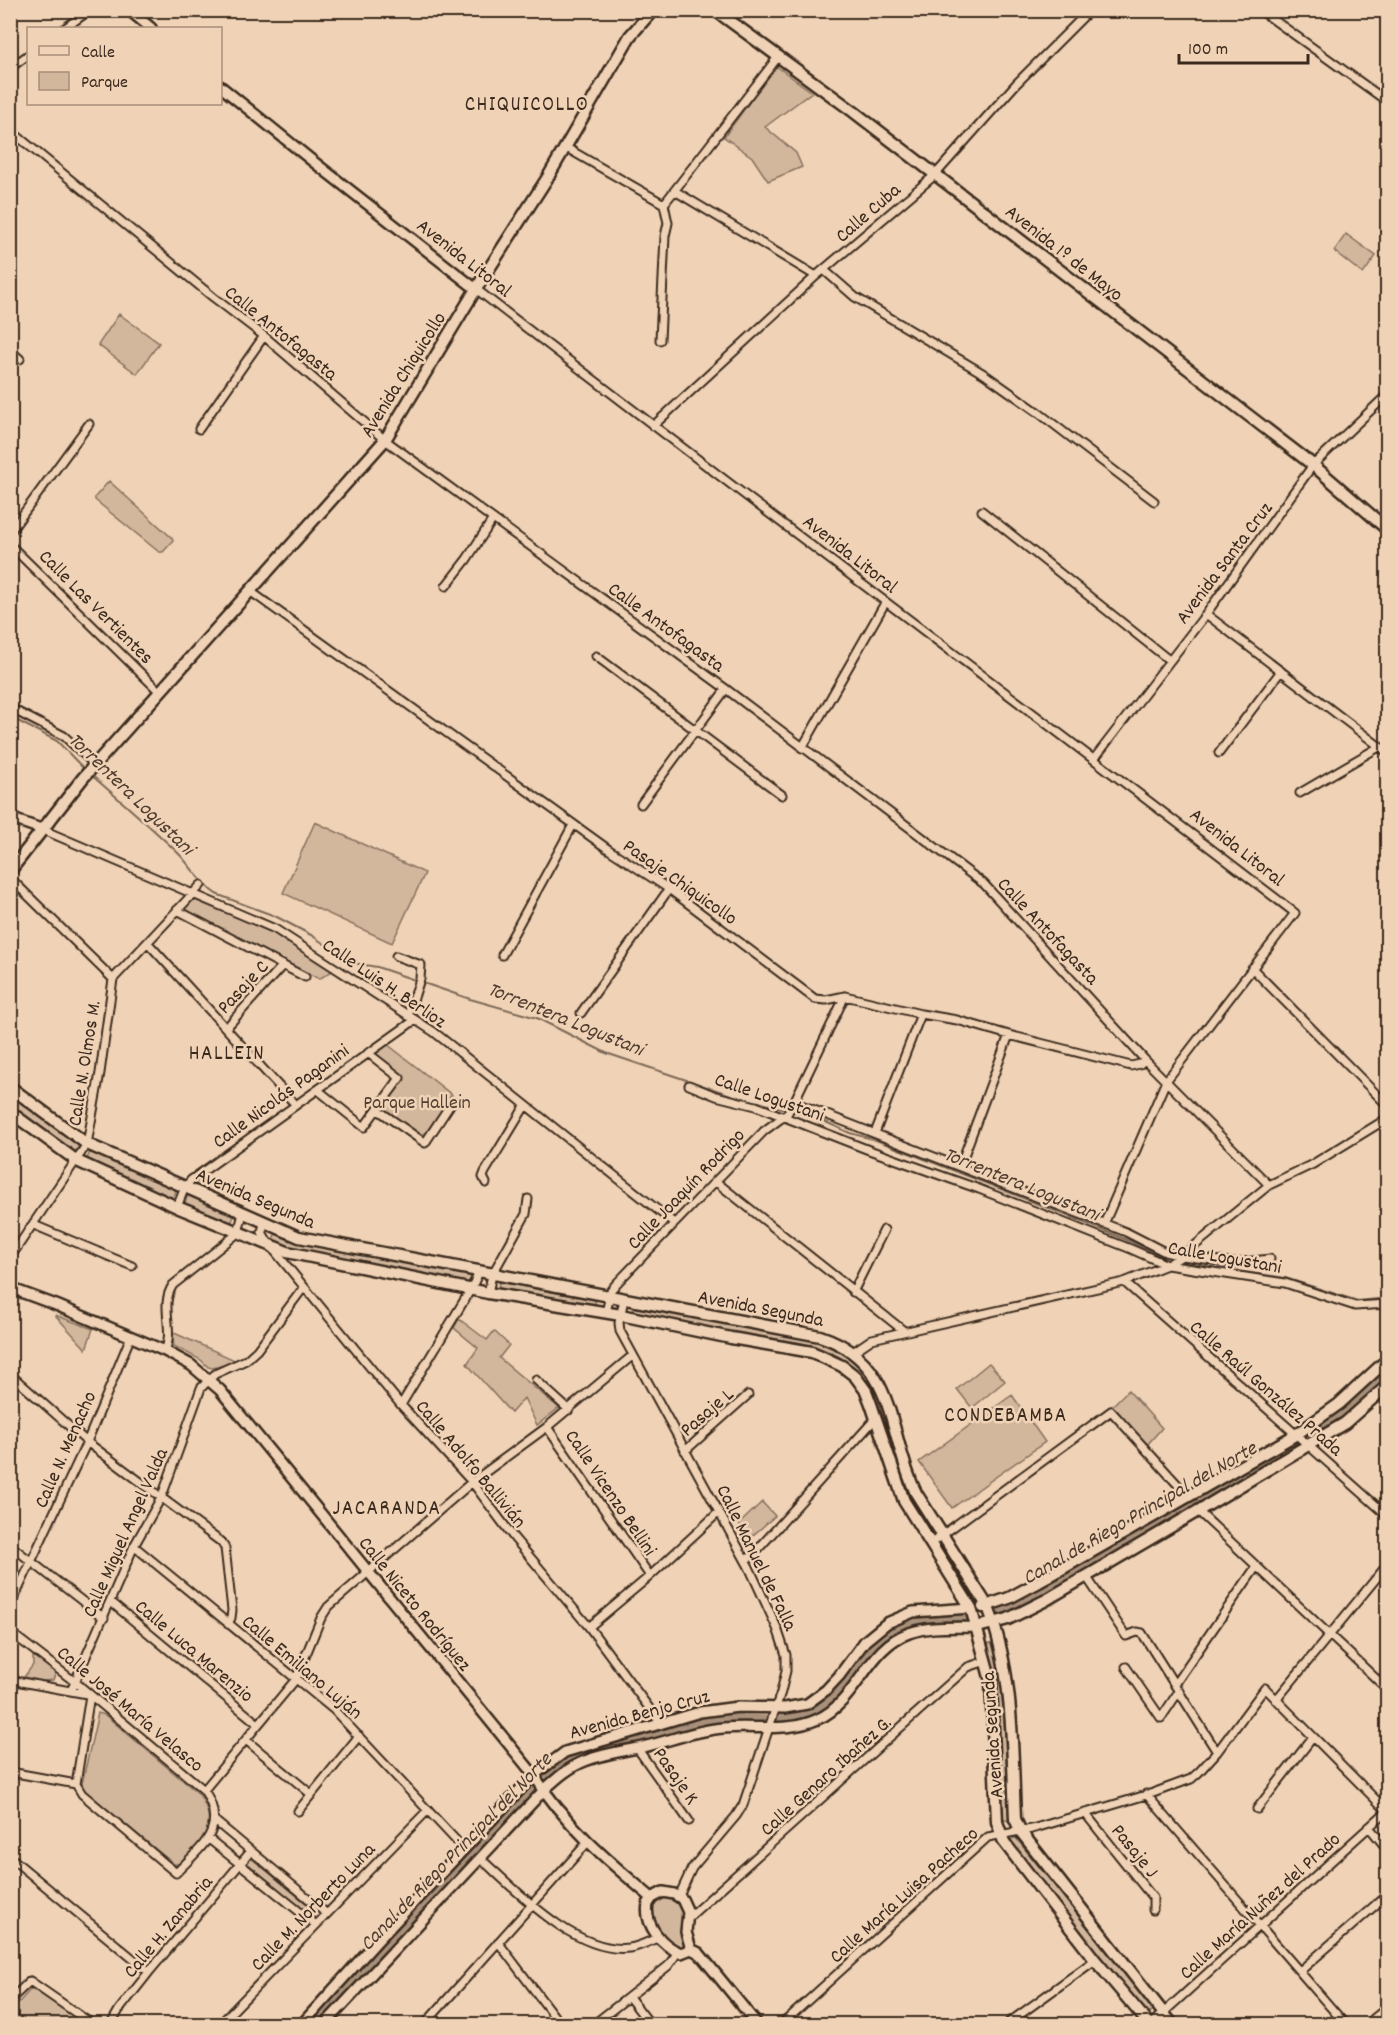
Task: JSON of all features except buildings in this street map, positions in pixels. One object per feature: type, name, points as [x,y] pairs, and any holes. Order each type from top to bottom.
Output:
[{"type":"main road","name":"Avenida Chiquicollo","points":[[10,871],[90,769],[385,440],[565,147],[630,36],[654,10]]},
{"type":"main road","name":"Avenida 1º de Mayo","points":[[715,10],[935,175],[1313,465],[1388,530]]},
{"type":"main road","name":"Avenida Segunda","points":[[10,1087],[87,1144],[285,1233],[492,1275],[820,1336],[835,1341],[853,1352],[872,1371],[884,1394],[910,1480],[988,1607],[995,1623],[1008,1681],[1015,1819],[1021,1832],[1172,2025]]},
{"type":"main road","name":"Avenida Segunda","points":[[10,1112],[77,1161],[177,1207],[287,1252],[488,1293],[812,1352],[828,1358],[855,1376],[866,1391],[898,1489],[971,1608],[978,1627],[991,1681],[997,1822],[1000,1834],[1095,1960],[1150,2025]]},
{"type":"main road","name":"Avenida Benjo Cruz","points":[[971,1608],[988,1607],[1039,1582],[1297,1434],[1339,1404],[1388,1359]]},
{"type":"main road","name":"Avenida Benjo Cruz","points":[[978,1627],[1008,1619],[1046,1600],[1198,1511],[1345,1423],[1388,1385]]},
{"type":"street","points":[[66,27],[90,10]]},
{"type":"street","points":[[129,10],[149,27]]},
{"type":"street","name":"Calle Cuba","points":[[653,426],[816,276],[935,175],[1016,84],[1090,10]]},
{"type":"street","points":[[1260,10],[1388,102]]},
{"type":"street","points":[[10,68],[27,56]]},
{"type":"street","points":[[664,204],[778,57]]},
{"type":"street","name":"Avenida Litoral","points":[[222,88],[310,159],[653,426],[1295,913],[1166,1081],[1104,1224]]},
{"type":"street","name":"Calle Antofagasta","points":[[10,130],[213,297],[264,336],[385,440],[726,690],[984,884],[1145,1060],[1269,1185]]},
{"type":"street","points":[[565,147],[664,204],[668,224],[665,236],[660,340]]},
{"type":"street","points":[[675,190],[816,276]]},
{"type":"street","points":[[824,270],[855,297],[984,374],[1154,501]]},
{"type":"street","points":[[199,429],[264,336]]},
{"type":"street","points":[[10,350],[20,359]]},
{"type":"street","name":"Avenida Santa Cruz","points":[[1094,759],[1206,614],[1313,465],[1388,394]]},
{"type":"street","points":[[1379,402],[1388,407]]},
{"type":"street","points":[[10,532],[89,424]]},
{"type":"street","points":[[982,511],[1169,660]]},
{"type":"street","points":[[446,586],[493,519]]},
{"type":"street","name":"Calle Las Vertientes","points":[[10,545],[160,692]]},
{"type":"street","name":"Pasaje Chiquicollo","points":[[250,591],[573,825],[669,889],[815,999],[826,1000],[845,996],[957,1020],[1131,1066],[1145,1060]]},
{"type":"street","points":[[802,748],[885,603]]},
{"type":"street","points":[[1206,614],[1388,753]]},
{"type":"street","points":[[596,656],[782,795]]},
{"type":"street","points":[[1219,753],[1281,671]]},
{"type":"street","points":[[641,804],[726,690]]},
{"type":"street","points":[[10,708],[64,736],[90,769]]},
{"type":"street","points":[[1300,793],[1379,747]]},
{"type":"street","points":[[10,818],[41,830]]},
{"type":"street","points":[[502,955],[573,825]]},
{"type":"street","name":"Calle Luis H. Berlioz","points":[[41,830],[275,929],[434,1032],[674,1223]]},
{"type":"street","points":[[10,878],[113,979]]},
{"type":"street","name":"Calle N. Olmos M.","points":[[10,1258],[87,1144],[113,979],[201,885]]},
{"type":"street","points":[[581,1013],[669,889]]},
{"type":"street","points":[[177,910],[305,977]]},
{"type":"street","points":[[148,943],[295,1104]]},
{"type":"street","points":[[396,956],[421,965],[412,1018]]},
{"type":"street","name":"Pasaje C","points":[[226,1028],[283,965]]},
{"type":"street","points":[[1252,968],[1388,1106]]},
{"type":"street","name":"Calle Joaquín Rodrigo","points":[[606,1313],[611,1290],[714,1181],[764,1131],[789,1110],[845,996]]},
{"type":"street","points":[[875,1133],[921,1014]]},
{"type":"street","name":"Calle Nicolás Paganini","points":[[177,1207],[185,1187],[191,1180],[295,1104],[318,1090],[412,1018]]},
{"type":"street","points":[[960,1166],[1009,1035]]},
{"type":"street","points":[[318,1090],[364,1127],[400,1078],[368,1053]]},
{"type":"street","name":"Calle Logustani","points":[[689,1085],[716,1096],[756,1106],[789,1110],[875,1133],[1126,1232],[1165,1252],[1235,1263],[1270,1258]]},
{"type":"street","points":[[378,1110],[425,1143],[452,1102]]},
{"type":"street","points":[[486,1183],[483,1177],[485,1172],[525,1106]]},
{"type":"street","name":"Calle Logustani","points":[[789,1110],[980,1190],[1131,1248],[1167,1265],[1285,1283],[1355,1306],[1388,1304]]},
{"type":"street","points":[[853,1352],[872,1339],[1125,1282],[1167,1265],[1182,1256],[1269,1185],[1313,1164],[1388,1119]]},
{"type":"street","points":[[714,1181],[904,1331]]},
{"type":"street","points":[[488,1293],[492,1275],[526,1215],[528,1199]]},
{"type":"street","points":[[165,1351],[170,1341],[167,1293],[173,1285],[238,1233],[243,1213]]},
{"type":"street","name":"Calle Adolfo Ballivián","points":[[264,1223],[262,1232],[269,1244],[401,1405],[472,1482],[514,1538],[589,1627],[661,1724]]},
{"type":"street","points":[[34,1225],[132,1266]]},
{"type":"street","points":[[853,1292],[884,1230]]},
{"type":"street","points":[[401,1405],[479,1272]]},
{"type":"street","name":"Calle Raúl González Prada","points":[[1125,1282],[1222,1371],[1297,1434],[1388,1516]]},
{"type":"street","points":[[208,1380],[215,1374],[246,1360],[304,1287]]},
{"type":"street","name":"Calle Niceto Rodríguez","points":[[10,1288],[165,1351],[191,1365],[228,1399],[588,1842],[652,1898]]},
{"type":"street","name":"Calle Manuel de Falla","points":[[624,1299],[620,1331],[745,1559],[777,1628],[786,1655],[783,1682],[743,1805],[692,1869],[679,1896]]},
{"type":"street","name":"Calle N. Menacho","points":[[10,1606],[87,1442],[131,1336]]},
{"type":"street","points":[[204,1790],[296,1679],[321,1618],[328,1607],[472,1482],[548,1427],[632,1356]]},
{"type":"street","points":[[10,1374],[87,1442],[221,1542],[225,1548],[232,1610],[228,1624]]},
{"type":"street","name":"Calle Miguel Angel Valda","points":[[71,1691],[134,1546],[162,1497],[201,1389],[208,1380]]},
{"type":"street","points":[[536,1380],[569,1410]]},
{"type":"street","name":"Pasaje L","points":[[685,1451],[748,1395]]},
{"type":"street","points":[[930,1544],[1111,1411],[1188,1496]]},
{"type":"street","points":[[745,1559],[751,1557],[876,1418]]},
{"type":"street","name":"Calle Vicenzo Bellini","points":[[548,1427],[650,1576]]},
{"type":"street","points":[[1198,1511],[1388,1690]]},
{"type":"street","points":[[589,1627],[650,1576],[719,1512]]},
{"type":"street","name":"Calle Luca Marenzio","points":[[10,1545],[104,1618]]},
{"type":"street","name":"Calle Emiliano Luján","points":[[134,1546],[334,1710],[464,1849]]},
{"type":"street","points":[[1387,1810],[1276,1700],[1388,1564]]},
{"type":"street","points":[[1126,1667],[1161,1718],[1177,1688],[1256,1567]]},
{"type":"street","points":[[1086,1576],[1126,1636],[1137,1632],[1142,1633],[1217,1752]]},
{"type":"street","name":"Calle Luca Marenzio","points":[[111,1602],[258,1724]]},
{"type":"street","name":"Avenida Benjo Cruz","points":[[302,2025],[534,1776],[565,1752],[700,1712],[721,1709],[773,1711],[807,1704],[818,1698],[839,1676],[866,1641],[899,1617],[913,1612],[971,1608]]},
{"type":"street","name":"Avenida Benjo Cruz","points":[[325,2025],[543,1788],[584,1761],[720,1728],[806,1724],[820,1718],[848,1694],[880,1651],[894,1640],[923,1629],[978,1627]]},
{"type":"street","name":"Calle José María Velasco","points":[[10,1632],[75,1682],[204,1790],[211,1800],[215,1821]]},
{"type":"street","name":"Calle Genaro Ibañez G.","points":[[688,1918],[968,1667],[986,1661]]},
{"type":"street","points":[[10,1680],[90,1695],[76,1784],[82,1794],[176,1873],[209,1839],[215,1821],[327,1914]]},
{"type":"street","name":"Calle María Luisa Pacheco","points":[[782,2025],[988,1837],[1021,1832],[1191,1779],[1217,1752],[1264,1688],[1276,1700]]},
{"type":"street","points":[[298,1811],[359,1736]]},
{"type":"street","points":[[1257,1809],[1313,1737]]},
{"type":"street","points":[[246,1740],[312,1794]]},
{"type":"street","name":"Pasaje K","points":[[637,1748],[689,1821]]},
{"type":"street","points":[[10,1772],[76,1784]]},
{"type":"street","points":[[1146,1794],[1345,2025]]},
{"type":"street","name":"Calle M. Norberto Luna","points":[[220,2025],[428,1810]]},
{"type":"street","name":"Calle María Nuñez del Prado","points":[[1150,2025],[1387,1810]]},
{"type":"street","name":"Pasaje J","points":[[1085,1813],[1153,1898],[1153,1910]]},
{"type":"street","points":[[1370,1827],[1388,1850]]},
{"type":"street","points":[[209,1839],[316,1925]]},
{"type":"street","points":[[425,2025],[588,1842]]},
{"type":"street","name":"Calle H. Zanabria","points":[[111,2025],[119,2010],[149,1972],[250,1851]]},
{"type":"street","points":[[10,1857],[149,1972]]},
{"type":"street","points":[[480,1858],[533,1904],[571,1932],[602,1946],[631,1948],[659,1937]]},
{"type":"street","points":[[690,1948],[686,1952],[678,1952],[659,1937],[647,1918],[648,1904],[652,1898],[669,1892],[679,1896],[686,1906],[688,1918],[686,1932],[690,1948],[699,1953],[757,2025]]},
{"type":"street","points":[[1300,1971],[1388,1894]]},
{"type":"street","points":[[498,1942],[560,2025]]},
{"type":"street","points":[[594,2025],[668,1966],[678,1952]]},
{"type":"street","points":[[1006,2025],[1095,1960]]},
{"type":"street","points":[[10,2000],[30,1981],[92,2025]]},
{"type":"street","points":[[629,1997],[650,2025]]},
{"type":"street","points":[[1367,2025],[1388,2007]]},
{"type":"green space","points":[[776,66],[812,92],[765,127],[796,153],[802,167],[768,181],[752,157],[724,137]]},
{"type":"green space","points":[[1346,234],[1376,256],[1363,274],[1334,251]]},
{"type":"green space","points":[[119,314],[159,343],[137,374],[98,345]]},
{"type":"green space","points":[[109,481],[172,538],[173,541],[163,552],[159,552],[95,500]]},
{"type":"green space","points":[[315,822],[425,873],[392,943],[283,893]]},
{"type":"green space","points":[[192,899],[269,930],[334,970],[319,979],[186,911],[185,908]]},
{"type":"green space","name":"Parque Hallein","points":[[387,1044],[452,1095],[425,1134],[418,1134],[385,1110],[386,1103],[402,1077],[400,1073],[376,1056],[377,1050]]},
{"type":"green space","points":[[10,1094],[79,1146],[74,1153],[11,1105]]},
{"type":"green space","points":[[90,1152],[177,1189],[173,1198],[86,1161]]},
{"type":"green space","points":[[188,1195],[235,1214],[231,1223],[185,1203]]},
{"type":"green space","points":[[276,1233],[308,1244],[472,1276],[468,1283],[292,1248],[272,1241]]},
{"type":"green space","points":[[499,1282],[596,1300],[594,1306],[498,1288]]},
{"type":"green space","points":[[635,1307],[813,1340],[843,1353],[862,1370],[877,1391],[907,1487],[935,1532],[931,1535],[900,1481],[873,1392],[861,1375],[847,1362],[830,1352],[812,1346],[732,1333],[634,1313],[632,1311]]},
{"type":"green space","points":[[55,1315],[93,1329],[86,1349]]},
{"type":"green space","points":[[459,1319],[487,1340],[494,1331],[509,1345],[499,1358],[559,1408],[537,1425],[524,1398],[511,1413],[467,1364],[478,1348],[454,1328]]},
{"type":"green space","points":[[172,1332],[237,1361],[213,1368],[208,1367],[201,1360],[174,1346]]},
{"type":"green space","points":[[989,1363],[1005,1381],[972,1408],[957,1389]]},
{"type":"green space","points":[[1128,1390],[1162,1428],[1146,1446],[1112,1406]]},
{"type":"green space","points":[[1012,1395],[1045,1442],[952,1508],[919,1462]]},
{"type":"green space","points":[[762,1502],[775,1516],[751,1537],[739,1524]]},
{"type":"green space","points":[[989,1643],[995,1649],[1003,1690],[1008,1821],[1002,1819],[997,1690],[988,1649]]},
{"type":"green space","points":[[33,1652],[56,1672],[53,1680],[43,1681],[24,1677],[33,1665]]},
{"type":"green space","points":[[98,1713],[105,1715],[199,1794],[205,1805],[208,1815],[206,1833],[196,1849],[179,1864],[174,1864],[81,1788]]},
{"type":"green space","points":[[1015,1837],[1152,2007],[1151,2012],[1145,2013],[1101,1960],[1011,1844],[1010,1841]]},
{"type":"green space","points":[[251,1858],[320,1915],[316,1920],[247,1863]]},
{"type":"green space","points":[[662,1898],[670,1899],[680,1908],[683,1921],[683,1948],[677,1947],[666,1939],[654,1921],[652,1909]]},
{"type":"green space","points":[[30,1990],[36,1991],[85,2024],[11,2024],[11,2011]]},
{"type":"waterway","name":"Torrentera Logustani","points":[[10,717],[57,741],[85,770]]},
{"type":"waterway","name":"Torrentera Logustani","points":[[90,774],[183,858],[216,894],[275,916],[311,935],[353,963],[377,967],[470,999],[537,1018],[606,1053],[737,1097],[810,1115],[850,1133],[876,1140],[1011,1193],[1132,1242],[1165,1258]]},
{"type":"waterway","name":"Torrentera Logustani","points":[[1181,1263],[1285,1278],[1358,1301],[1388,1298]]},
{"type":"waterway","name":"Canal de Riego Principal del Norte","points":[[1308,1435],[1334,1422],[1388,1372]]},
{"type":"waterway","name":"Canal de Riego Principal del Norte","points":[[999,1613],[1296,1443]]},
{"type":"waterway","name":"Canal de Riego Principal del Norte","points":[[314,2024],[546,1774],[557,1766],[594,1750],[704,1721],[723,1718],[782,1720],[801,1716],[817,1709],[830,1699],[869,1648],[895,1628],[920,1620],[963,1618]]},
{"type":"district","name":"CHIQUICOLLO","points":[[527,103]]},
{"type":"district","name":"HALLEIN","points":[[227,1052]]},
{"type":"district","name":"CONDEBAMBA","points":[[1006,1414]]},
{"type":"district","name":"JACARANDA","points":[[387,1507]]}]
